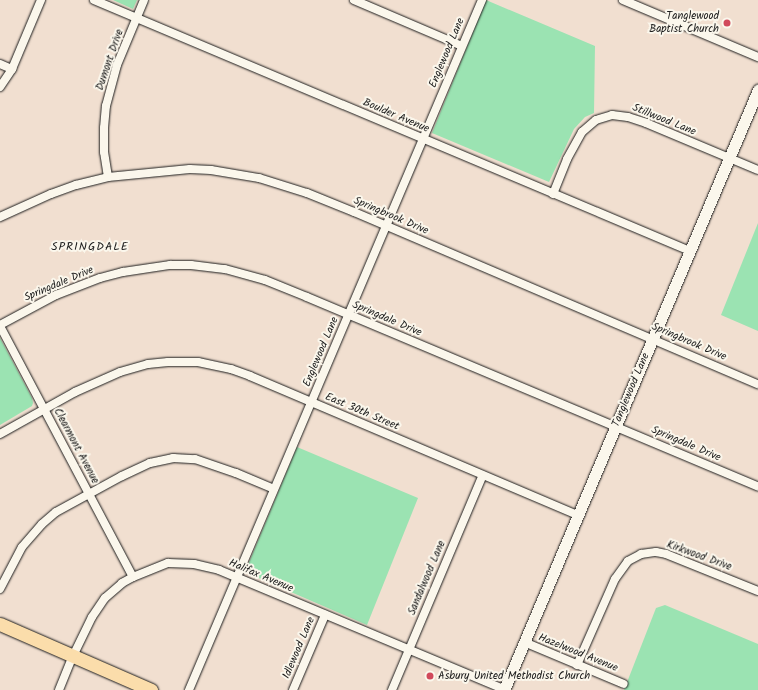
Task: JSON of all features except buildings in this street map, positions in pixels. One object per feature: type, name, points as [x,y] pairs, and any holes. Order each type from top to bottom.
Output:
[{"type":"main road","name":"Tanglewood Lane","points":[[504,690],[758,90]]},
{"type":"main road","points":[[0,624],[151,690]]},
{"type":"street","points":[[0,87],[12,69],[41,0]]},
{"type":"street","name":"Boulder Avenue","points":[[94,0],[690,251]]},
{"type":"street","name":"Dumont Drive","points":[[108,177],[104,152],[106,106],[117,65],[144,0]]},
{"type":"street","points":[[354,0],[462,46]]},
{"type":"street","name":"Englewood Lane","points":[[189,690],[482,0]]},
{"type":"street","points":[[624,0],[758,57]]},
{"type":"street","points":[[0,64],[12,69]]},
{"type":"street","name":"Stillwood Lane","points":[[553,194],[567,159],[582,132],[596,120],[612,115],[628,116],[758,170]]},
{"type":"street","name":"Springbrook Drive","points":[[0,217],[51,194],[76,185],[108,177],[190,169],[231,173],[259,178],[292,188],[386,226],[758,384]]},
{"type":"street","name":"Springdale Drive","points":[[0,325],[56,295],[100,278],[124,272],[170,265],[207,266],[246,274],[348,314],[758,487]]},
{"type":"street","name":"Clearmont Avenue","points":[[0,325],[133,576]]},
{"type":"street","name":"East 30th Street","points":[[0,434],[81,389],[120,372],[148,364],[183,361],[212,364],[231,369],[270,384],[311,403],[578,515]]},
{"type":"street","points":[[0,589],[22,547],[42,524],[56,512],[139,467],[173,458],[205,461],[274,489]]},
{"type":"street","name":"Sandalwood Lane","points":[[392,690],[483,475]]},
{"type":"street","name":"Kirkwood Drive","points":[[577,664],[615,579],[628,561],[641,554],[656,552],[666,554],[758,591]]},
{"type":"street","name":"Halifax Avenue","points":[[59,690],[72,656],[92,617],[105,598],[117,586],[133,576],[168,563],[194,564],[219,570],[504,690]]},
{"type":"street","name":"Idlewood Lane","points":[[293,690],[325,615]]},
{"type":"street","name":"Hazelwood Avenue","points":[[524,642],[624,684]]},
{"type":"green space","points":[[113,0],[137,0],[133,9]]},
{"type":"green space","points":[[486,0],[595,46],[594,113],[585,117],[574,129],[549,182],[432,133]]},
{"type":"green space","points":[[758,223],[758,331],[721,315]]},
{"type":"green space","points":[[0,338],[32,398],[33,403],[32,406],[0,425]]},
{"type":"green space","points":[[297,447],[418,498],[367,625],[245,572]]},
{"type":"green space","points":[[665,605],[758,644],[758,690],[624,690],[656,608]]},
{"type":"place","name":"Tanglewood Baptist Church","points":[[727,23]]},
{"type":"place","name":"Asbury United Methodist Church","points":[[430,676]]},
{"type":"district","name":"SPRINGDALE","points":[[90,247]]}]
